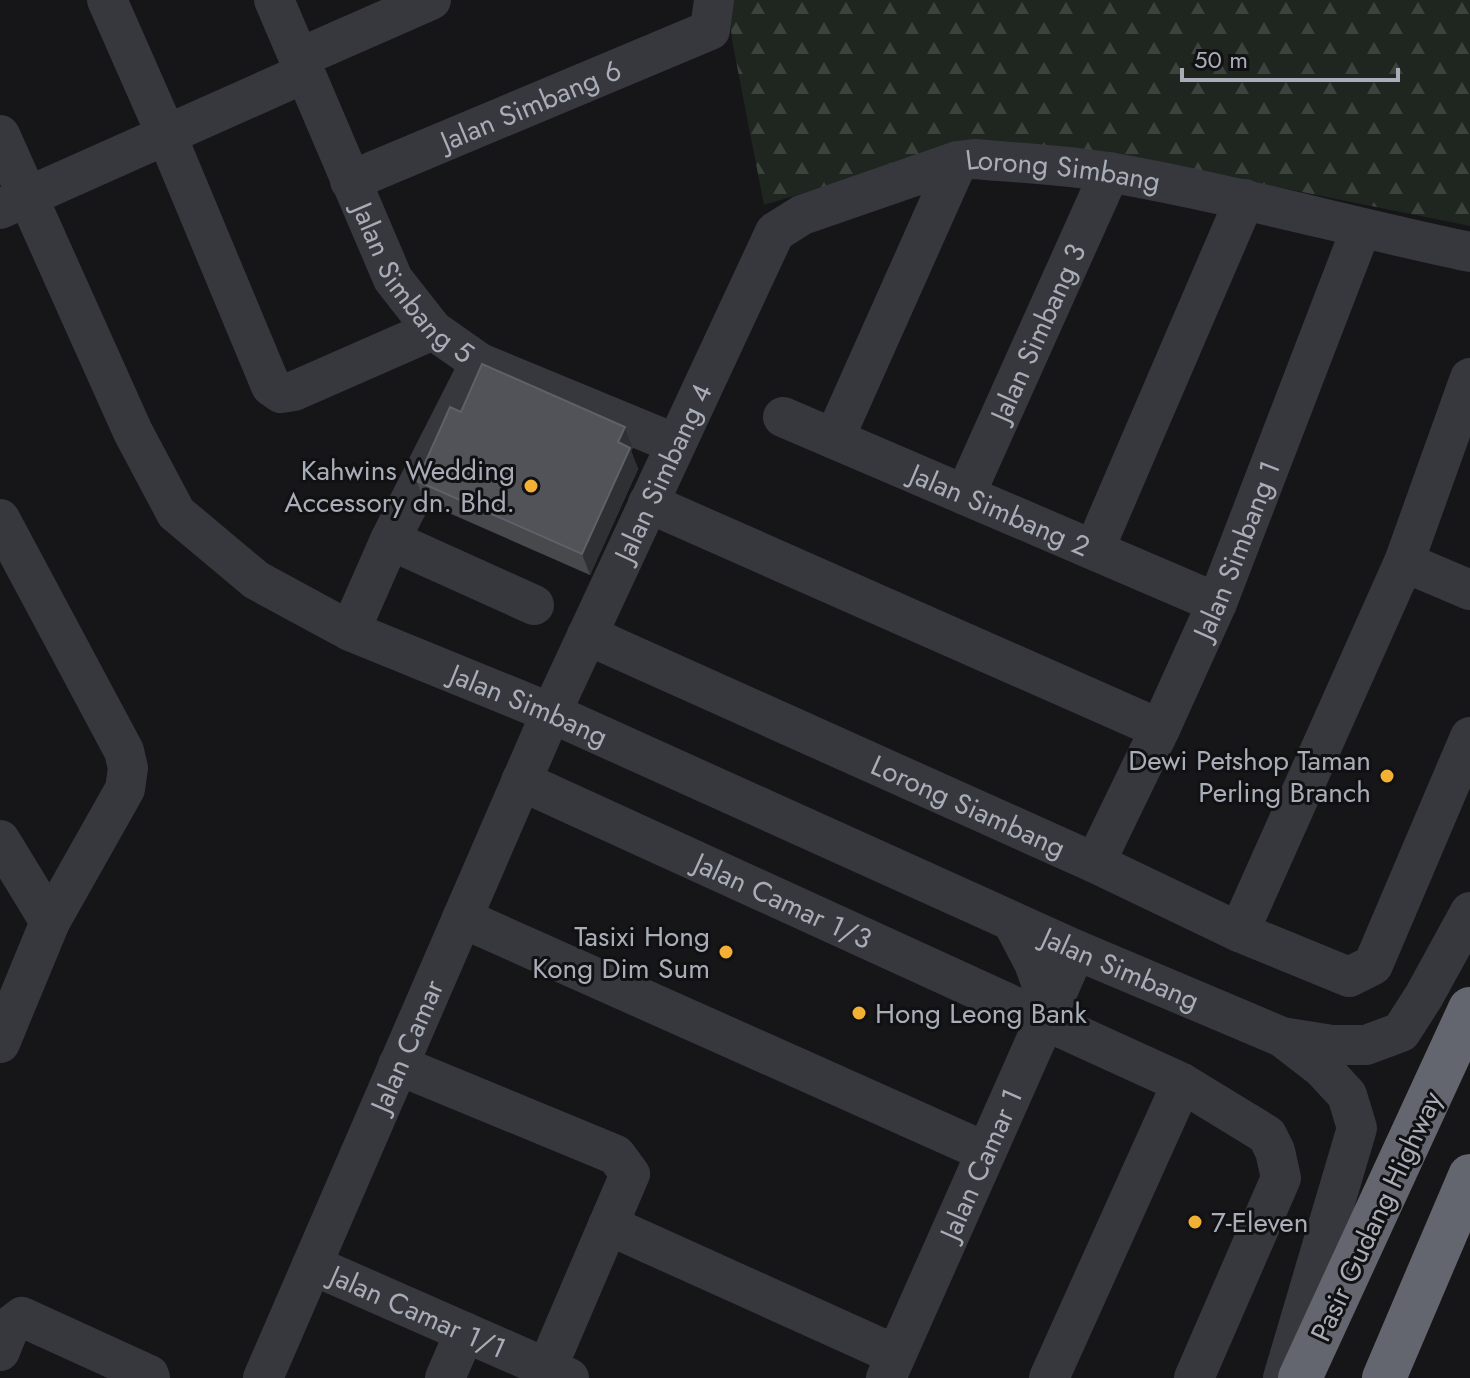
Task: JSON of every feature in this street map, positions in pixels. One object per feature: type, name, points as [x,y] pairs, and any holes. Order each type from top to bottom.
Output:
[{"type":"highway","points":[[1429,1103],[1470,977]]},
{"type":"highway","name":"Pasir Gudang Highway","points":[[1300,1378],[1470,1009]]},
{"type":"highway","points":[[1384,1378],[1470,1176]]},
{"type":"street","points":[[107,0],[271,386],[281,393],[294,391],[433,330]]},
{"type":"street","name":"Jalan Simbang 5","points":[[274,0],[393,279],[433,330],[480,363],[676,444]]},
{"type":"street","points":[[14,203],[166,134],[431,0]]},
{"type":"street","name":"Jalan Simbang 6","points":[[350,181],[712,15]]},
{"type":"street","name":"Jalan Simbang","points":[[0,135],[14,203],[176,513],[256,580],[350,631],[551,713],[1076,950],[1282,1037]]},
{"type":"street","name":"Lorong Simbang","points":[[775,232],[802,215],[958,161],[974,159],[1110,172],[1245,199],[1361,229],[1470,252]]},
{"type":"street","points":[[834,439],[958,161]]},
{"type":"street","name":"Jalan Simbang 3","points":[[965,495],[1110,172]]},
{"type":"street","points":[[1094,550],[1245,199]]},
{"type":"street","name":"Jalan Simbang 1","points":[[1095,863],[1217,603],[1361,229]]},
{"type":"street","name":"Jalan Simbang 4","points":[[551,713],[775,232]]},
{"type":"street","points":[[350,631],[390,540],[480,363]]},
{"type":"street","points":[[1239,932],[1404,562],[1470,378]]},
{"type":"street","name":"Jalan Simbang 2","points":[[783,417],[1217,603]]},
{"type":"street","points":[[648,503],[1160,729]]},
{"type":"street","points":[[0,519],[124,751],[128,768],[125,789],[50,922],[0,1043]]},
{"type":"street","points":[[390,540],[534,605]]},
{"type":"street","points":[[1404,562],[1470,590]]},
{"type":"street","name":"Lorong Siambang","points":[[587,635],[1095,863],[1239,932],[1349,977],[1373,965],[1470,737]]},
{"type":"street","name":"Jalan Camar","points":[[263,1378],[551,713]]},
{"type":"street","name":"Jalan Camar 1/3","points":[[521,781],[1182,1083],[1267,1135],[1275,1151],[1281,1178],[1194,1378]]},
{"type":"street","points":[[0,840],[50,922]]},
{"type":"street","points":[[1282,1037],[1332,1045],[1366,1045],[1401,1032],[1470,912]]},
{"type":"street","points":[[462,918],[986,1152]]},
{"type":"street","points":[[1012,921],[1034,963],[1044,991],[1045,1019]]},
{"type":"street","name":"Jalan Camar 1","points":[[891,1366],[1076,950]]},
{"type":"street","points":[[1045,1019],[1076,990],[1099,975],[1125,971]]},
{"type":"street","points":[[1282,1037],[1322,1068],[1347,1095],[1357,1128],[1283,1378]]},
{"type":"street","points":[[398,1065],[616,1155],[630,1174],[608,1225],[558,1373]]},
{"type":"street","points":[[1049,1378],[1182,1083]]},
{"type":"street","points":[[608,1225],[891,1366]]},
{"type":"street","points":[[1429,1278],[1470,1238]]},
{"type":"street","name":"Jalan Camar 1/1","points":[[312,1265],[558,1373]]},
{"type":"street","points":[[0,1351],[10,1326],[22,1317],[150,1378]]},
{"type":"street","points":[[445,1378],[465,1332]]},
{"type":"green space","points":[[728,0],[1470,0],[1470,226],[1139,159],[978,140],[764,205],[732,40]]},
{"type":"building","name":"Kahwins Wedding Accessory dn. Bhd.","points":[[482,364],[625,427],[618,442],[630,448],[582,554],[417,481],[450,407],[461,412]]},
{"type":"place","name":"Kahwins Wedding Accessory dn. Bhd.","points":[[531,486]]},
{"type":"place","name":"Dewi Petshop Taman Perling Branch","points":[[1387,776]]},
{"type":"place","name":"Tasixi Hong Kong Dim Sum","points":[[726,952]]},
{"type":"place","name":"Hong Leong Bank","points":[[859,1013]]},
{"type":"place","name":"7-Eleven","points":[[1195,1222]]}]
